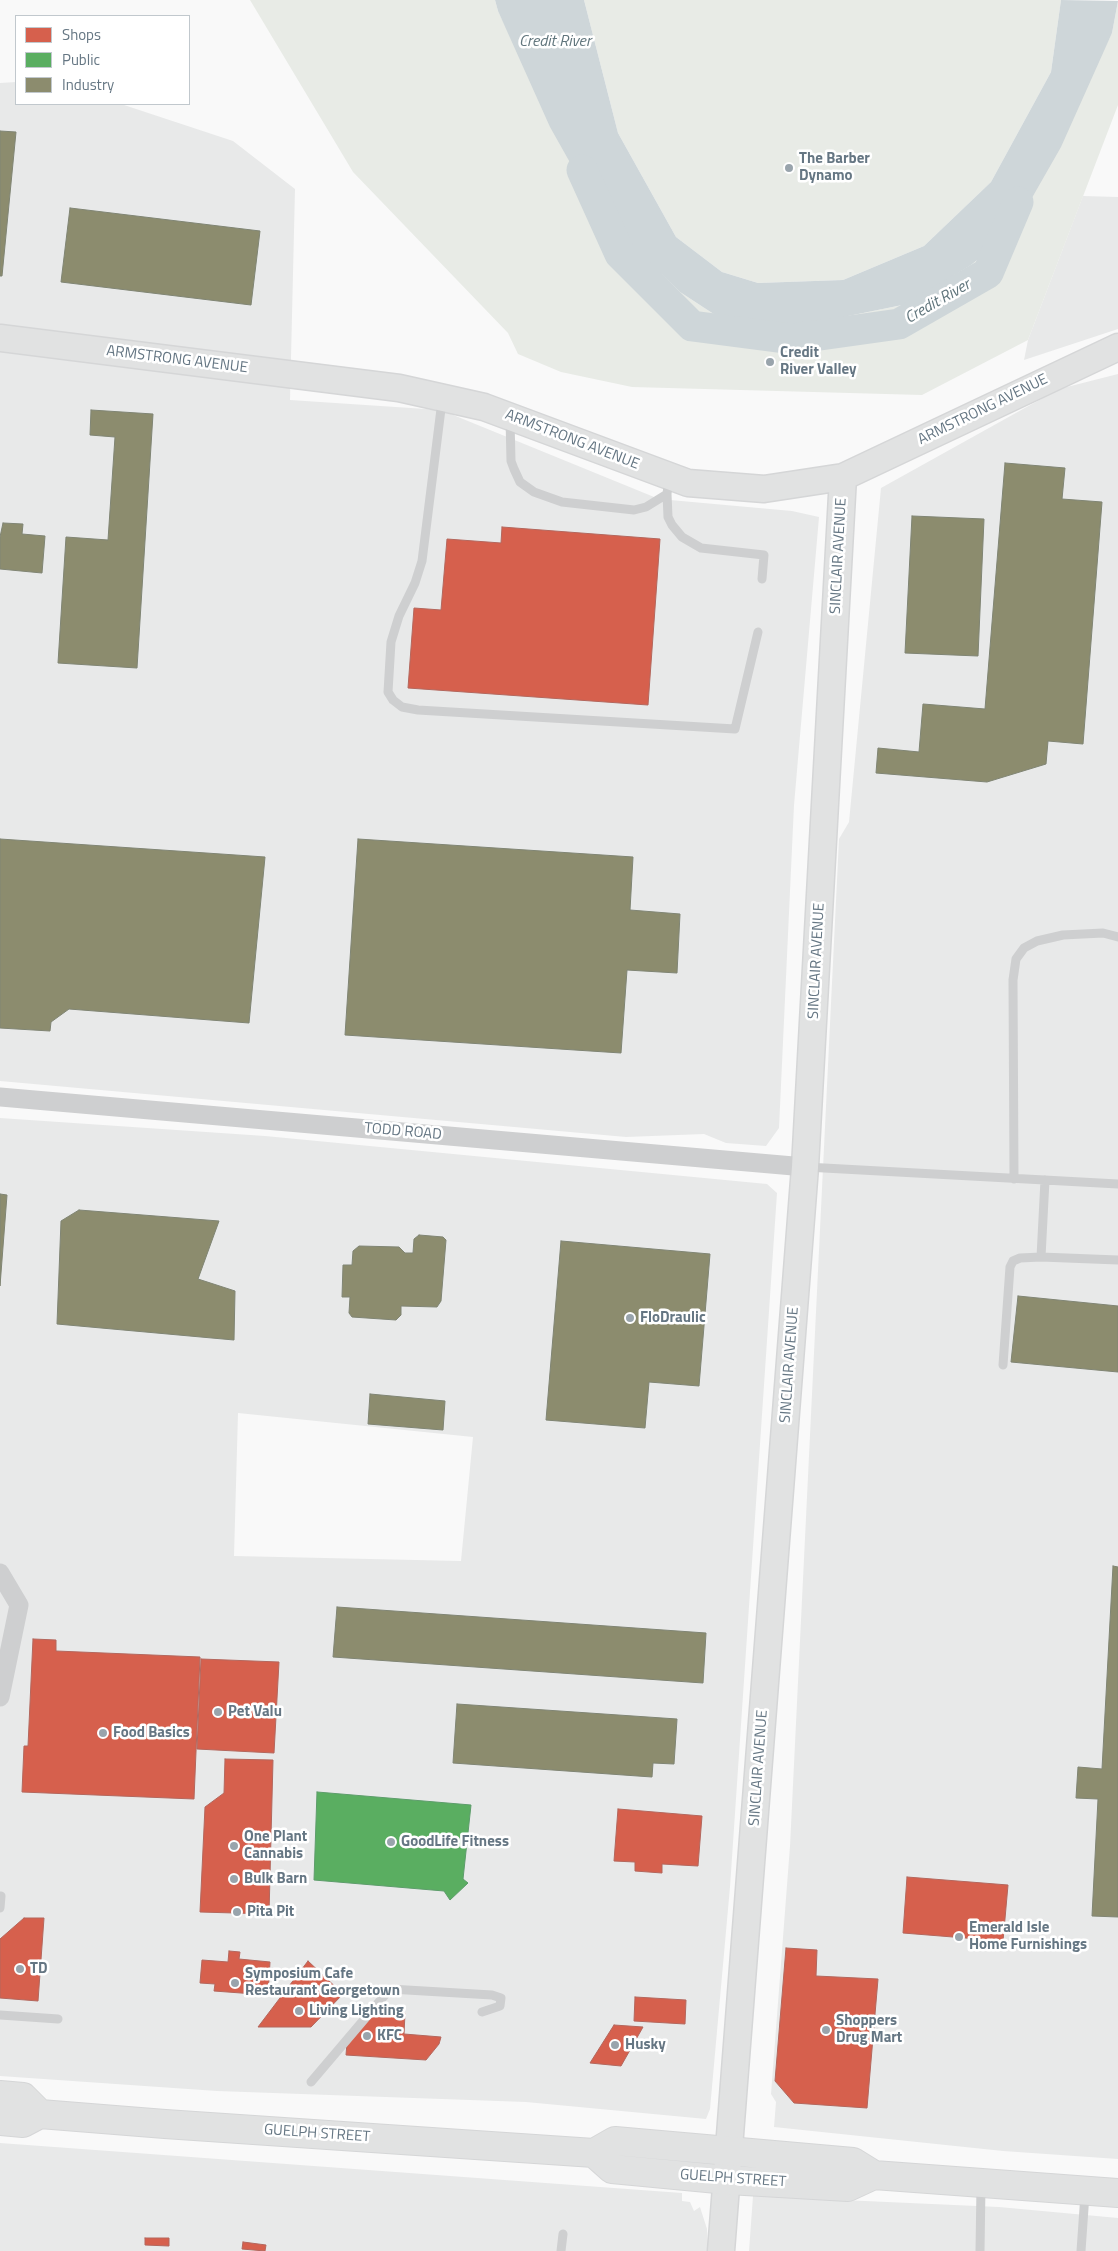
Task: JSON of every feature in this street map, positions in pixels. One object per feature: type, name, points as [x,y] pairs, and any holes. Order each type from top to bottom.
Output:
[{"type":"main road","points":[[0,2095],[23,2097],[40,2114]]},
{"type":"main road","name":"GUELPH STREET","points":[[0,2121],[23,2122],[40,2114],[594,2153],[615,2140],[853,2162],[874,2175],[1118,2193]]},
{"type":"main road","name":"GUELPH STREET","points":[[594,2153],[612,2168],[728,2180],[848,2187],[874,2175]]},
{"type":"street","name":"ARMSTRONG AVENUE","points":[[0,338],[399,388],[484,407],[668,485],[688,483],[764,489],[843,477],[1118,347]]},
{"type":"street","name":"SINCLAIR AVENUE","points":[[721,2251],[805,1167],[843,477]]},
{"type":"street","name":"TODD ROAD","points":[[0,1097],[805,1167]]},
{"type":"street","points":[[0,1573],[19,1605],[0,1697]]},
{"type":"lane","points":[[442,398],[422,560],[415,583],[399,616],[391,642],[388,692],[393,700],[402,707],[418,710],[735,729],[758,632]]},
{"type":"lane","points":[[509,417],[511,461],[520,482],[534,492],[562,502],[634,510],[646,507],[668,485]]},
{"type":"lane","points":[[668,485],[668,516],[672,525],[682,537],[701,548],[764,555],[762,579]]},
{"type":"lane","points":[[1014,1179],[1013,980],[1016,958],[1024,948],[1037,941],[1063,934],[1103,933],[1118,937]]},
{"type":"lane","points":[[805,1167],[1118,1184]]},
{"type":"lane","points":[[1041,1257],[1045,1180]]},
{"type":"lane","points":[[1003,1365],[1010,1268],[1013,1261],[1020,1258],[1041,1257],[1118,1260]]},
{"type":"lane","points":[[0,1908],[1,1896]]},
{"type":"lane","points":[[311,2082],[390,1989],[500,1998],[500,2006],[482,2012]]},
{"type":"lane","points":[[0,2015],[58,2020]]},
{"type":"lane","points":[[980,2251],[981,2183]]},
{"type":"lane","points":[[1081,2251],[1085,2191]]},
{"type":"lane","points":[[561,2251],[562,2234]]},
{"type":"shaded area","points":[[250,0],[495,0],[498,11],[590,198],[630,244],[680,292],[732,326],[780,330],[907,304],[971,265],[1013,231],[1112,33],[1118,1],[1118,105],[1028,340],[922,395],[632,387],[561,372],[518,354],[508,333],[353,172]]},
{"type":"shaded area","points":[[584,0],[1061,0],[1051,72],[991,182],[924,246],[843,280],[758,283],[722,272],[676,237],[618,133]]},
{"type":"shaded area","points":[[15,82],[15,105],[124,105],[233,141],[295,189],[290,400],[441,410],[659,499],[792,511],[819,517],[794,805],[779,1128],[766,1146],[726,1143],[704,1134],[626,1137],[0,1081],[0,83]]},
{"type":"shaded area","points":[[1083,196],[1118,197],[1118,329],[1024,360],[1028,340]]},
{"type":"shaded area","points":[[1118,374],[1118,2159],[1003,2151],[774,2127],[776,2102],[771,2094],[790,1846],[839,839],[849,822],[881,488],[1059,389]]},
{"type":"shaded area","points":[[0,1118],[265,1136],[767,1184],[777,1193],[730,1887],[710,2109],[706,2119],[526,2102],[217,2091],[0,2076]],"holes":[[[238,1413],[473,1437],[461,1561],[234,1556]]]},
{"type":"shaded area","points":[[0,2143],[682,2193],[682,2201],[690,2202],[694,2211],[700,2207],[707,2229],[708,2251],[0,2251]]},
{"type":"shaded area","points":[[753,2196],[999,2207],[1118,2218],[1118,2251],[749,2251]]},
{"type":"water","name":"Credit River","points":[[495,0],[584,0],[618,133],[676,237],[722,272],[758,283],[843,280],[924,246],[991,182],[1051,72],[1061,0],[1118,1],[1112,33],[1061,147],[1013,231],[971,265],[907,304],[780,330],[732,326],[680,292],[630,244],[590,198],[550,127],[498,11]]},
{"type":"building: Shops","points":[[502,527],[660,539],[648,705],[408,688],[414,608],[441,610],[447,539],[501,543]]},
{"type":"building: Shops","points":[[33,1639],[56,1640],[56,1651],[200,1657],[194,1799],[22,1792],[24,1746],[28,1746]]},
{"type":"building: Shops","points":[[201,1659],[279,1662],[274,1753],[197,1749]]},
{"type":"building: Shops","points":[[225,1759],[273,1760],[269,1914],[200,1912],[205,1807],[224,1793]]},
{"type":"building: Shops","points":[[618,1809],[702,1816],[698,1866],[662,1864],[662,1873],[635,1871],[635,1862],[614,1861]]},
{"type":"building: Shops","points":[[907,1877],[1008,1885],[1003,1941],[903,1933]]},
{"type":"building: Shops","name":"TD","points":[[24,1918],[44,1918],[38,2001],[0,1998],[0,1939]]},
{"type":"building: Shops","name":"Shoppers Drug Mart","points":[[786,1948],[817,1950],[816,1976],[878,1979],[867,2108],[794,2103],[775,2081]]},
{"type":"building: Shops","points":[[229,1951],[240,1952],[239,1959],[270,1962],[268,1995],[214,1991],[215,1984],[200,1983],[202,1960],[228,1962]]},
{"type":"building: Shops","name":"Living Lighting","points":[[308,1961],[343,1994],[311,2027],[258,2027]]},
{"type":"building: Shops","points":[[635,1997],[686,2000],[685,2024],[634,2021]]},
{"type":"building: Shops","points":[[376,2008],[384,2015],[387,2012],[405,2013],[404,2034],[441,2037],[439,2044],[426,2060],[346,2055],[347,2043]]},
{"type":"building: Shops","points":[[614,2025],[643,2027],[621,2066],[590,2063]]},
{"type":"building: Shops","points":[[145,2238],[169,2238],[169,2246],[145,2245]]},
{"type":"building: Shops","points":[[243,2242],[266,2245],[265,2251],[242,2249]]},
{"type":"building: Public","name":"GoodLife Fitness","points":[[317,1792],[471,1805],[463,1879],[468,1883],[450,1900],[444,1891],[314,1880]]},
{"type":"building: Industry","points":[[0,131],[16,132],[2,276],[0,276]]},
{"type":"building: Industry","points":[[70,208],[260,231],[251,305],[61,282]]},
{"type":"building: Industry","points":[[91,410],[153,414],[137,668],[58,663],[66,537],[108,540],[115,437],[90,435]]},
{"type":"building: Industry","points":[[1005,463],[1065,468],[1062,499],[1102,502],[1083,744],[1048,741],[1046,764],[987,782],[876,773],[878,748],[919,752],[923,704],[985,709]]},
{"type":"building: Industry","points":[[912,516],[984,519],[978,656],[905,653]]},
{"type":"building: Industry","points":[[3,523],[23,524],[22,534],[45,536],[42,573],[0,569],[0,537]]},
{"type":"building: Industry","points":[[0,839],[265,857],[249,1023],[69,1009],[51,1022],[50,1031],[0,1028]]},
{"type":"building: Industry","points":[[358,839],[633,857],[630,910],[680,914],[677,973],[627,970],[621,1053],[345,1035]]},
{"type":"building: Industry","points":[[0,1194],[7,1195],[0,1286]]},
{"type":"building: Industry","points":[[79,1210],[219,1221],[198,1279],[235,1291],[234,1340],[57,1324],[61,1221]]},
{"type":"building: Industry","points":[[419,1235],[443,1237],[446,1240],[441,1301],[437,1307],[401,1306],[401,1315],[396,1320],[352,1317],[349,1313],[350,1297],[342,1297],[343,1265],[352,1265],[353,1251],[359,1246],[399,1247],[405,1253],[413,1253],[414,1239]]},
{"type":"building: Industry","name":"FloDraulic","points":[[561,1241],[710,1254],[699,1386],[649,1382],[645,1428],[546,1420]]},
{"type":"building: Industry","points":[[1018,1296],[1118,1306],[1118,1372],[1011,1362]]},
{"type":"building: Industry","points":[[370,1394],[445,1401],[443,1430],[368,1424]]},
{"type":"building: Industry","points":[[1113,1566],[1118,1567],[1118,1917],[1092,1916],[1098,1799],[1076,1798],[1078,1767],[1102,1769]]},
{"type":"building: Industry","points":[[337,1607],[706,1633],[703,1683],[333,1657]]},
{"type":"building: Industry","points":[[457,1704],[677,1719],[674,1764],[653,1763],[652,1777],[453,1763]]},
{"type":"waterway","name":"Credit River","points":[[582,170],[620,254],[692,326],[792,339],[899,324],[988,273],[1018,202]]},
{"type":"place","name":"The Barber Dynamo","points":[[789,168]]},
{"type":"place","name":"Credit River Valley","points":[[770,362]]},
{"type":"place","name":"FloDraulic","points":[[630,1318]]},
{"type":"place","name":"Pet Valu","points":[[218,1712]]},
{"type":"place","name":"Food Basics","points":[[103,1733]]},
{"type":"place","name":"GoodLife Fitness","points":[[391,1842]]},
{"type":"place","name":"One Plant Cannabis","points":[[234,1846]]},
{"type":"place","name":"Bulk Barn","points":[[234,1879]]},
{"type":"place","name":"Pita Pit","points":[[237,1912]]},
{"type":"place","name":"Emerald Isle Home Furnishings","points":[[959,1937]]},
{"type":"place","name":"TD","points":[[20,1969]]},
{"type":"place","name":"Symposium Cafe Restaurant Georgetown","points":[[235,1983]]},
{"type":"place","name":"Living Lighting","points":[[299,2011]]},
{"type":"place","name":"Shoppers Drug Mart","points":[[826,2030]]},
{"type":"place","name":"KFC","points":[[367,2036]]},
{"type":"place","name":"Husky","points":[[615,2045]]}]
